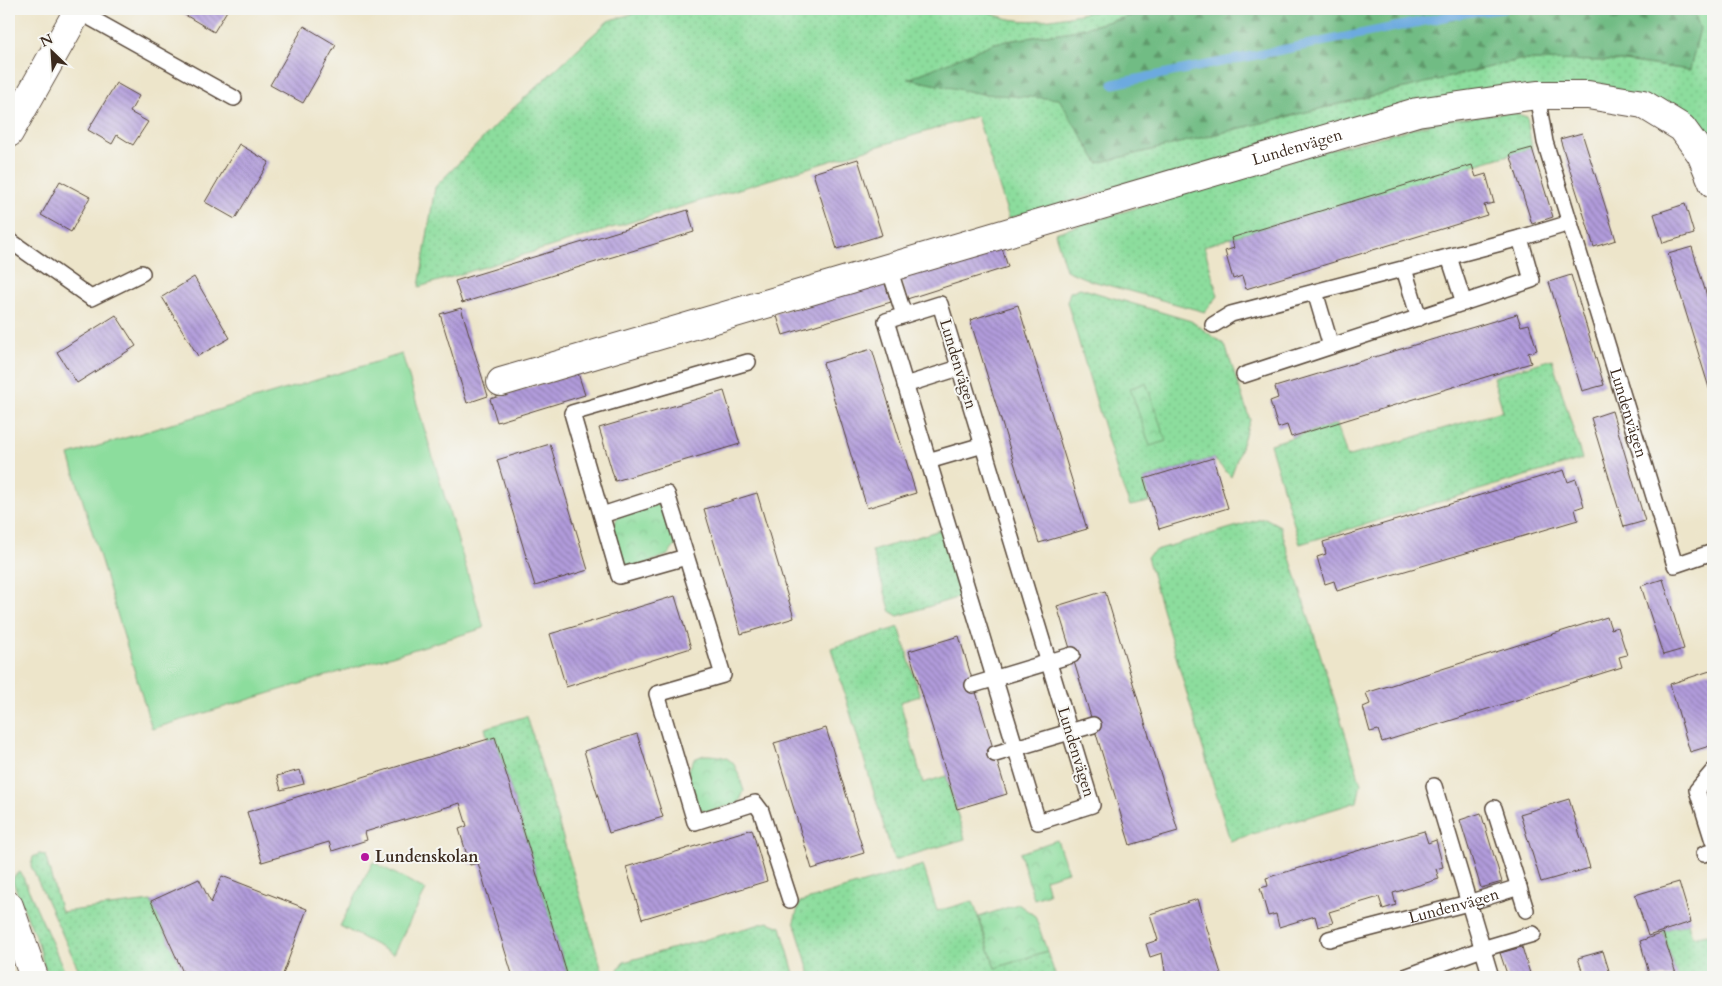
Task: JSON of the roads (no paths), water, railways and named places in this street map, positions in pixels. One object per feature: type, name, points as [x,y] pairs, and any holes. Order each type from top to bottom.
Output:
[{"type":"street","points":[[9,133],[79,10]]},
{"type":"street","name":"Lundenvägen","points":[[501,382],[1417,112],[1537,95],[1588,95],[1643,104],[1682,128],[1701,154],[1713,183]]},
{"type":"street","points":[[9,906],[34,977]]},
{"type":"lane","points":[[79,10],[234,98]]},
{"type":"lane","name":"Lundenvägen","points":[[1537,95],[1545,142],[1675,565],[1713,552]]},
{"type":"lane","points":[[1212,325],[1231,314],[1520,238],[1570,223]]},
{"type":"lane","points":[[1244,375],[1532,280],[1520,238]]},
{"type":"lane","points":[[9,240],[91,298],[142,273]]},
{"type":"lane","points":[[1449,257],[1464,303]]},
{"type":"lane","points":[[890,268],[904,315]]},
{"type":"lane","points":[[1404,269],[1419,318]]},
{"type":"lane","points":[[1315,292],[1331,346]]},
{"type":"lane","name":"Lundenvägen","points":[[940,304],[1092,805],[1038,822],[886,320],[904,315],[940,304]]},
{"type":"lane","points":[[686,557],[620,576],[572,413],[748,362]]},
{"type":"lane","points":[[905,385],[960,368]]},
{"type":"lane","points":[[928,461],[983,445]]},
{"type":"lane","points":[[602,515],[667,494],[723,675],[657,694],[695,822],[755,803],[761,811],[790,900]]},
{"type":"lane","points":[[973,685],[1072,655]]},
{"type":"lane","points":[[995,754],[1093,725]]},
{"type":"lane","points":[[1713,771],[1697,790],[1713,841]]},
{"type":"lane","points":[[1434,786],[1491,977]]},
{"type":"lane","points":[[1494,808],[1526,910]]},
{"type":"lane","name":"Lundenvägen","points":[[1330,940],[1468,903],[1519,887]]},
{"type":"lane","points":[[1405,977],[1482,949],[1533,934]]},
{"type":"waterway","points":[[1113,84],[1464,13],[1504,9]]},
{"type":"place","name":"Lundenskolan","points":[[365,857]]}]
